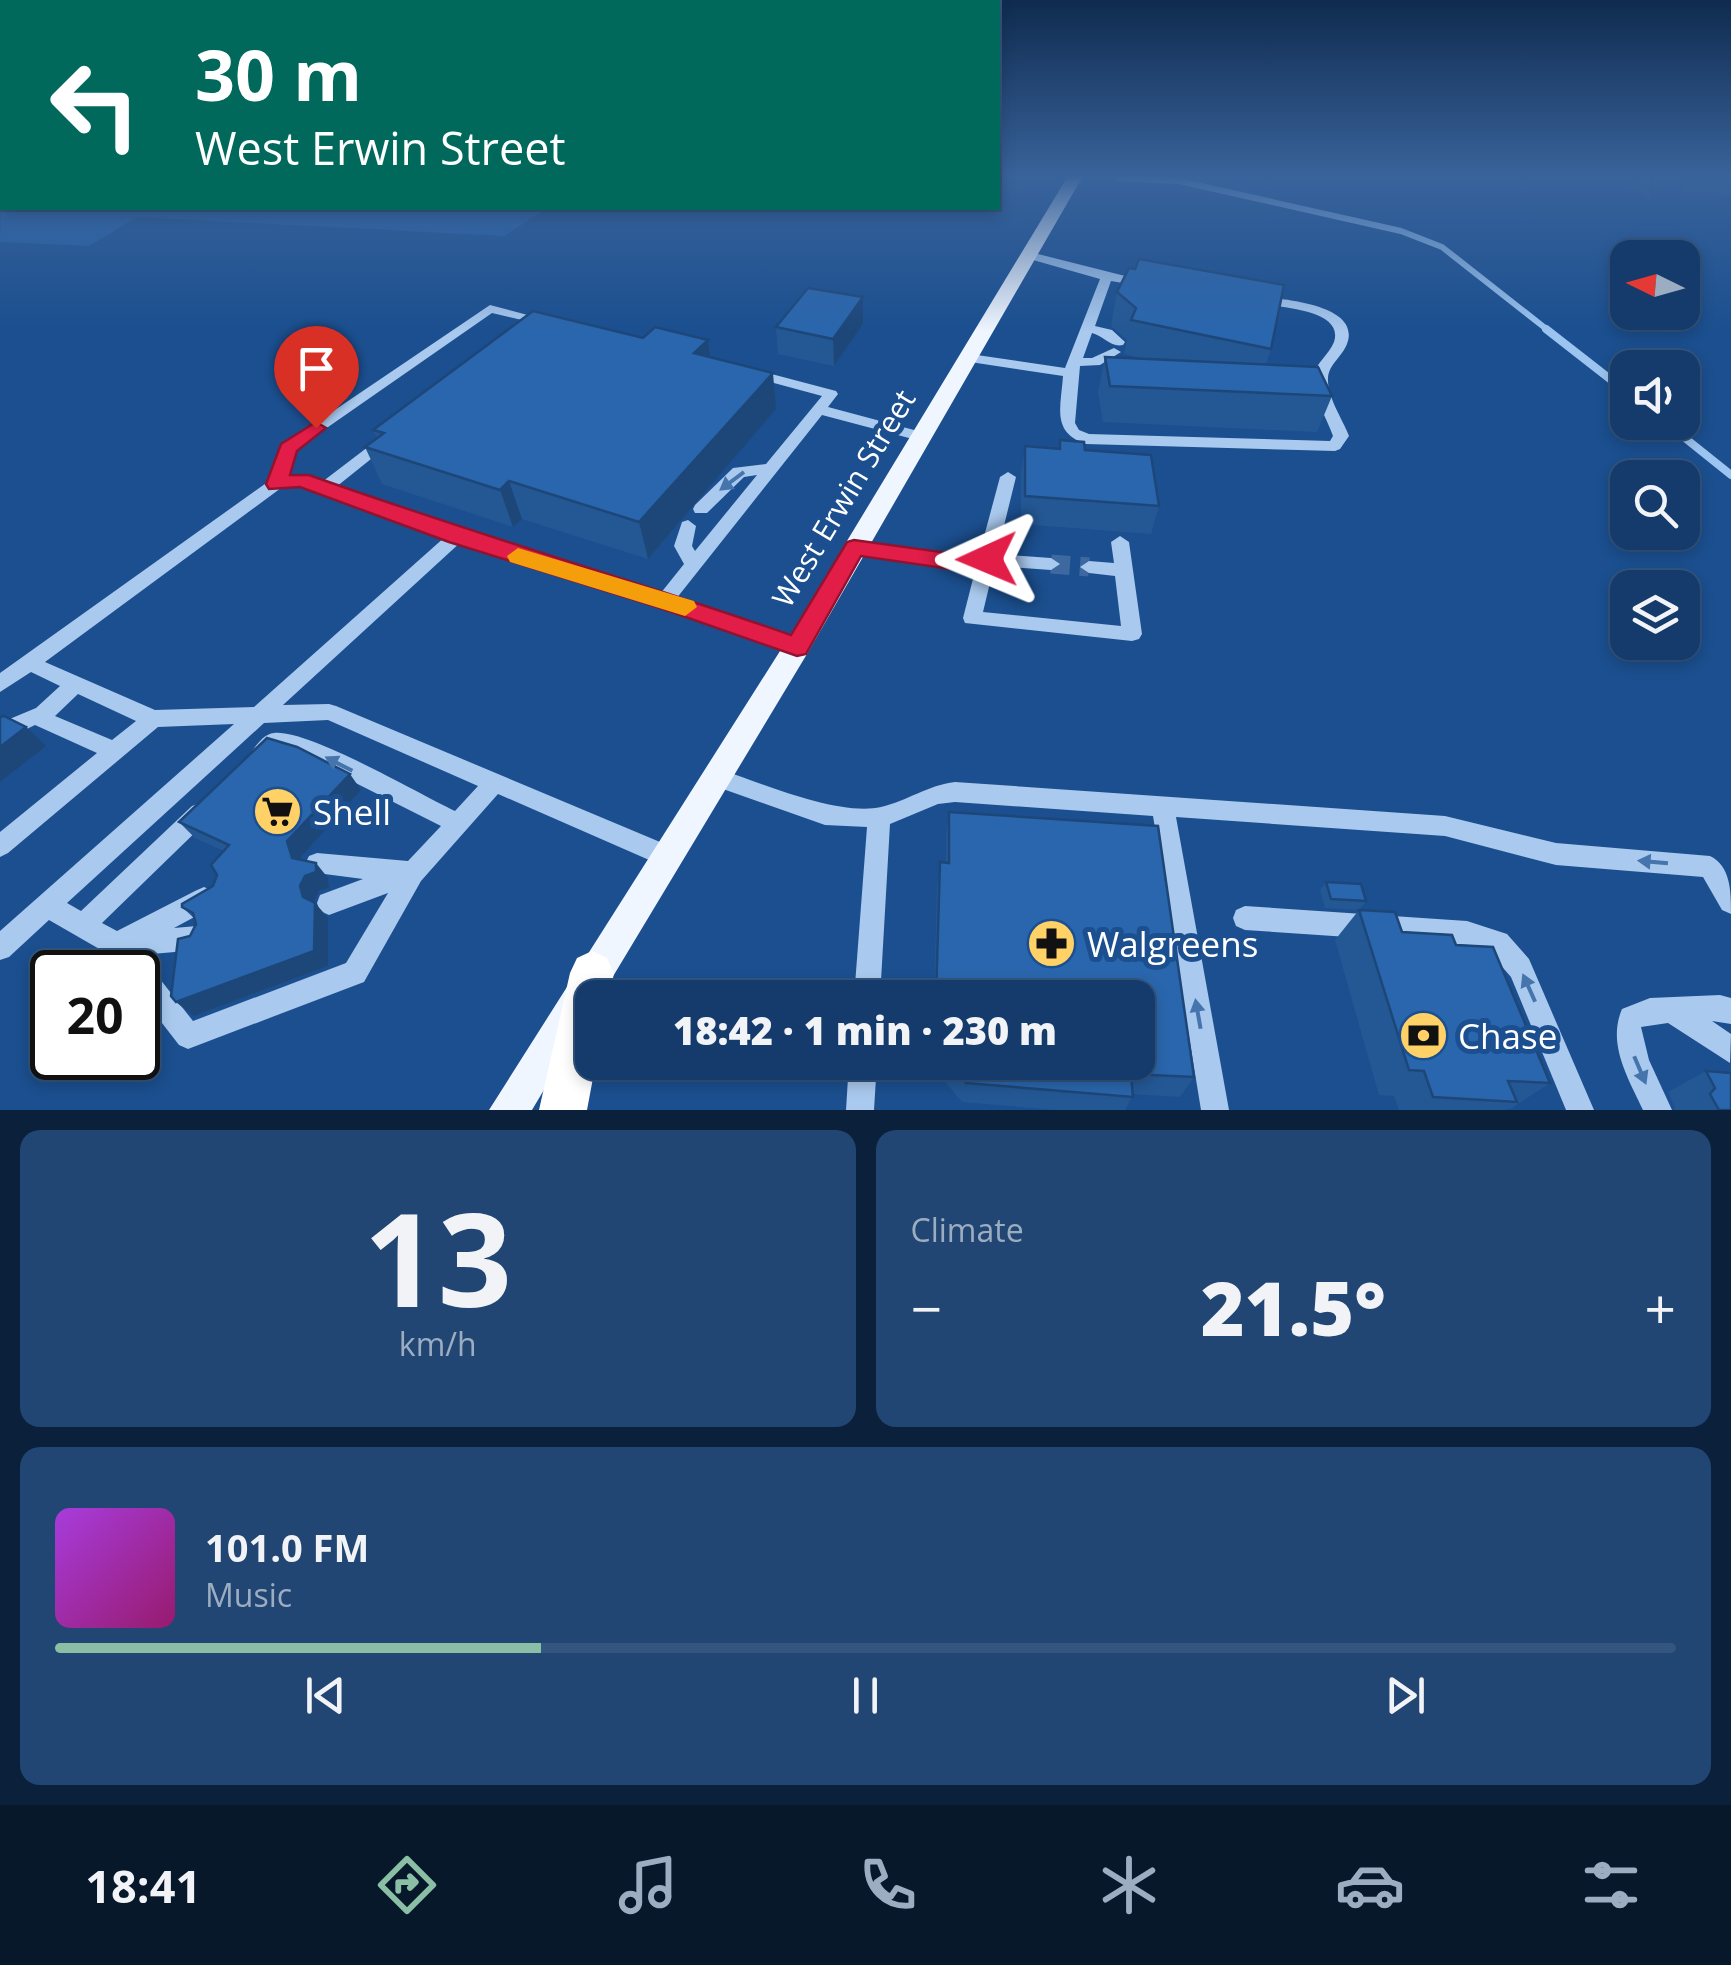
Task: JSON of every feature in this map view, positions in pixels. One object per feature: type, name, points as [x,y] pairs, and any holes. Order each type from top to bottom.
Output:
[{"type":"highway","points":[[563,1110],[592,973]]},
{"type":"main road","name":"West Erwin Street","points":[[510,1110],[797,647],[1046,228]]},
{"type":"lane","points":[[1030,256],[1165,286]]},
{"type":"lane","points":[[1107,276],[1072,367],[1068,422],[1073,433],[1086,439],[1335,446],[1341,436],[1320,380],[1326,362],[1340,346],[1340,325],[1331,314],[1243,297]]},
{"type":"lane","points":[[276,484],[288,448],[490,309],[560,324]]},
{"type":"lane","points":[[526,332],[541,320]]},
{"type":"lane","points":[[970,358],[1072,367],[1096,362],[1116,347],[1107,333],[1086,328]]},
{"type":"lane","points":[[666,600],[830,394],[740,370]]},
{"type":"lane","points":[[816,410],[924,437]]},
{"type":"lane","points":[[324,488],[401,428]]},
{"type":"lane","points":[[700,509],[739,472],[770,468]]},
{"type":"lane","points":[[1008,477],[972,618],[1132,634],[1120,542]]},
{"type":"lane","points":[[0,684],[276,484],[301,480],[457,536],[666,600],[797,647]]},
{"type":"lane","points":[[688,526],[682,546],[692,563]]},
{"type":"lane","points":[[6,936],[49,906],[457,536]]},
{"type":"lane","points":[[854,548],[986,562],[1051,564]]},
{"type":"lane","points":[[1088,567],[1124,570]]},
{"type":"lane","points":[[29,663],[153,720],[262,716],[298,710],[329,712],[664,856]]},
{"type":"lane","points":[[39,718],[74,684]]},
{"type":"lane","points":[[0,733],[34,716],[115,751]]},
{"type":"lane","points":[[0,846],[153,720]]},
{"type":"lane","points":[[246,768],[274,742],[299,744],[458,824]]},
{"type":"lane","points":[[714,776],[825,815],[880,818],[936,794],[956,792],[1445,826],[1556,854],[1710,867],[1731,902]]},
{"type":"lane","points":[[49,906],[117,944],[188,1036],[355,972],[413,874],[495,783]]},
{"type":"lane","points":[[83,925],[219,794]]},
{"type":"lane","points":[[1163,806],[1214,1110]]},
{"type":"lane","points":[[868,980],[880,818]]},
{"type":"lane","points":[[317,864],[413,874]]},
{"type":"lane","points":[[329,904],[413,874]]},
{"type":"lane","points":[[117,944],[218,892]]},
{"type":"lane","points":[[1245,918],[1467,933],[1498,943],[1520,968],[1580,1110]]},
{"type":"lane","points":[[117,944],[197,938]]},
{"type":"lane","points":[[1658,1110],[1638,1068],[1627,1029],[1631,1019],[1671,1010],[1731,1011]]},
{"type":"lane","points":[[1671,1010],[1730,1050]]},
{"type":"lane","points":[[860,1110],[862,1080]]},
{"type":"shaded area","points":[[0,228],[119,228],[89,246],[0,242]]},
{"type":"shaded area","points":[[346,228],[517,228],[504,236]]},
{"type":"building","points":[[1139,259],[1284,285],[1271,349],[1131,320],[1136,308],[1117,292],[1129,268],[1135,269]]},
{"type":"building","points":[[808,288],[863,297],[833,339],[776,327]]},
{"type":"building","points":[[533,311],[643,338],[655,327],[708,340],[694,353],[773,373],[639,522],[509,481],[500,490],[365,447],[384,433],[373,430]]},
{"type":"building","points":[[1105,357],[1318,367],[1332,396],[1110,386]]},
{"type":"building","points":[[1060,440],[1084,442],[1085,450],[1151,455],[1159,506],[1025,496],[1025,446],[1060,449]]},
{"type":"building","points":[[0,717],[26,727],[0,747]]},
{"type":"building","points":[[267,738],[297,747],[350,774],[287,841],[292,858],[316,863],[316,872],[305,876],[300,886],[303,897],[315,903],[314,951],[176,1002],[171,996],[178,939],[190,936],[196,924],[193,913],[182,904],[213,886],[217,875],[211,865],[229,845],[179,822]]},
{"type":"building","name":"Walgreens","points":[[949,812],[1158,826],[1194,1077],[1155,1075],[1155,980],[937,980],[940,862],[949,863]]},
{"type":"building","points":[[1326,882],[1361,884],[1366,901],[1331,899]]},
{"type":"building","points":[[1359,910],[1395,912],[1402,932],[1452,935],[1456,945],[1493,947],[1550,1083],[1508,1081],[1517,1102],[1433,1097],[1424,1071],[1409,1070]]},
{"type":"building","points":[[1706,1071],[1731,1073],[1731,1110],[1719,1110],[1710,1094],[1715,1088]]},
{"type":"building","name":"Walgreens","points":[[964,1080],[1132,1080],[1133,1097]]},
{"type":"waterway","points":[[1387,228],[1442,247],[1549,331]]},
{"type":"waterway","points":[[1546,329],[1610,379]]},
{"type":"waterway","points":[[1687,440],[1731,475]]},
{"type":"tunnel","points":[[1051,564],[1089,567]]},
{"type":"slow traffic","points":[[518,556],[685,607]]},
{"type":"place","name":"Shell","points":[[278,811]]},
{"type":"place","name":"Walgreens","points":[[1052,943]]},
{"type":"place","name":"Chase","points":[[1423,1035]]},
{"type":"route","points":[[316,428],[288,448],[276,484],[301,480],[457,536],[666,600],[797,647],[854,548],[985,566],[987,559]]}]
